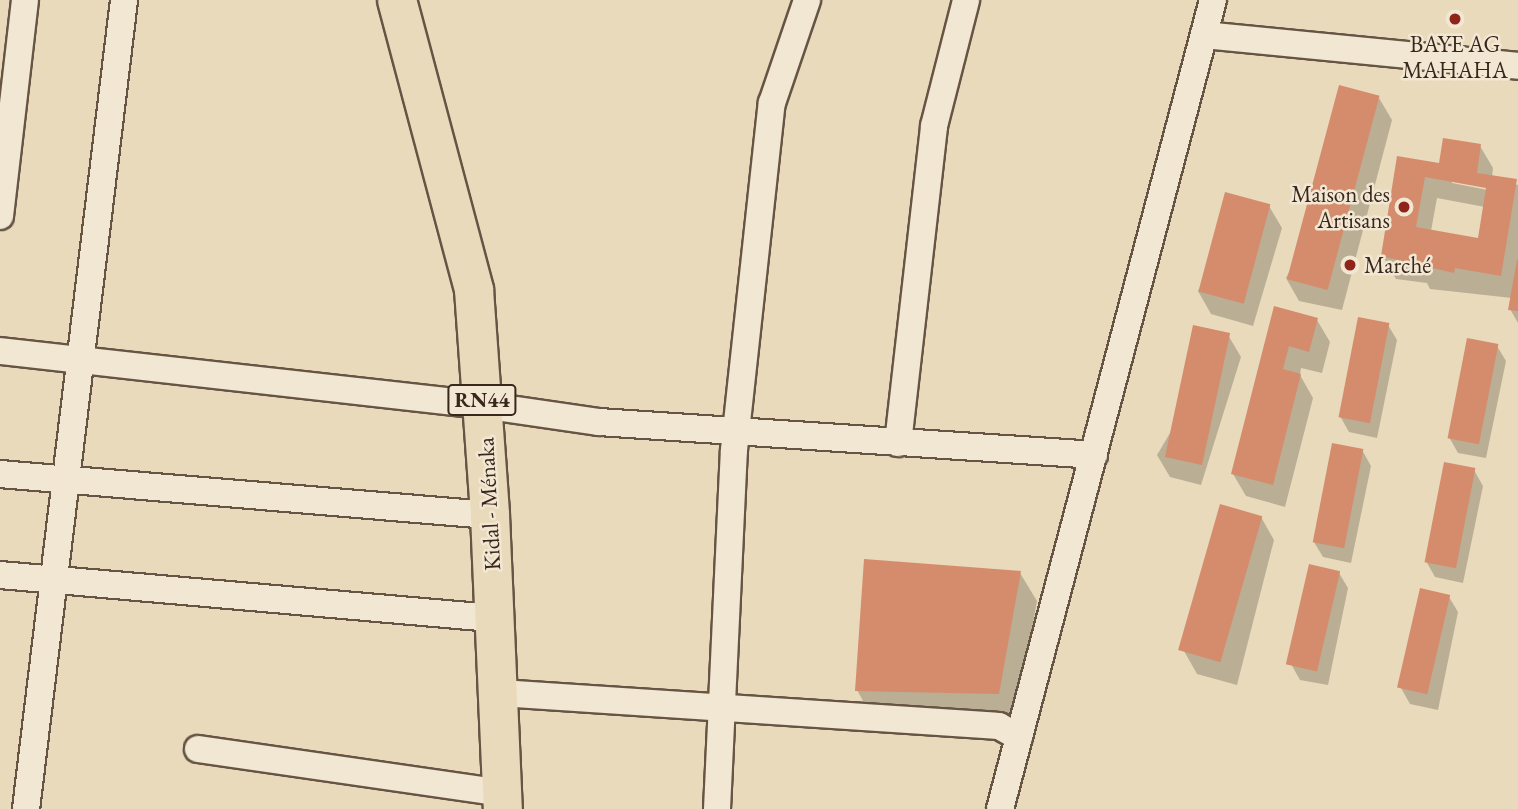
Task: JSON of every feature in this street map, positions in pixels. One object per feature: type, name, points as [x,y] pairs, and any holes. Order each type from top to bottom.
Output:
[{"type":"main road","name":"Kidal - Ménaka","points":[[397,0],[474,290],[490,515],[503,801]]},
{"type":"street","points":[[0,216],[25,0]]},
{"type":"street","points":[[26,809],[124,0]]},
{"type":"street","points":[[717,809],[738,430],[772,103],[807,0]]},
{"type":"street","points":[[898,443],[934,126],[966,0]]},
{"type":"street","points":[[1000,809],[1213,0]]},
{"type":"street","points":[[1204,35],[1518,66]]},
{"type":"street","points":[[0,351],[482,405],[599,422],[1094,455]]},
{"type":"street","points":[[0,474],[490,515]]},
{"type":"street","points":[[0,575],[495,618]]},
{"type":"street","points":[[500,693],[724,705],[999,726],[1019,737]]},
{"type":"street","points":[[198,749],[503,801]]},
{"type":"building","points":[[1339,85],[1380,96],[1328,290],[1287,279]]},
{"type":"building","name":"Maison des Artisans","points":[[1443,138],[1481,144],[1477,173],[1517,179],[1501,276],[1455,268],[1454,273],[1381,256],[1397,156],[1439,163]],"holes":[[[1425,177],[1486,188],[1478,238],[1416,227]]]},
{"type":"building","points":[[1225,192],[1270,204],[1244,304],[1198,291]]},
{"type":"building","points":[[1518,260],[1518,311],[1508,310]]},
{"type":"building","points":[[1274,306],[1318,318],[1309,352],[1289,346],[1283,369],[1301,374],[1273,485],[1231,474]]},
{"type":"building","points":[[1358,317],[1389,323],[1370,423],[1339,417]]},
{"type":"building","points":[[1193,325],[1230,333],[1202,465],[1165,457]]},
{"type":"building","points":[[1467,338],[1498,344],[1479,444],[1448,438]]},
{"type":"building","points":[[1332,443],[1363,449],[1344,548],[1313,542]]},
{"type":"building","points":[[1444,462],[1475,468],[1456,568],[1425,562]]},
{"type":"building","points":[[1220,504],[1262,516],[1220,662],[1178,650]]},
{"type":"building","points":[[864,559],[1021,571],[999,694],[855,691]]},
{"type":"building","points":[[1309,564],[1340,571],[1317,672],[1286,664]]},
{"type":"building","points":[[1420,588],[1450,595],[1427,694],[1397,687]]},
{"type":"place","name":"BAYE AG MAHAHA","points":[[1455,19]]},
{"type":"place","name":"Maison des Artisans","points":[[1404,207]]},
{"type":"place","name":"Marché","points":[[1350,265]]}]
